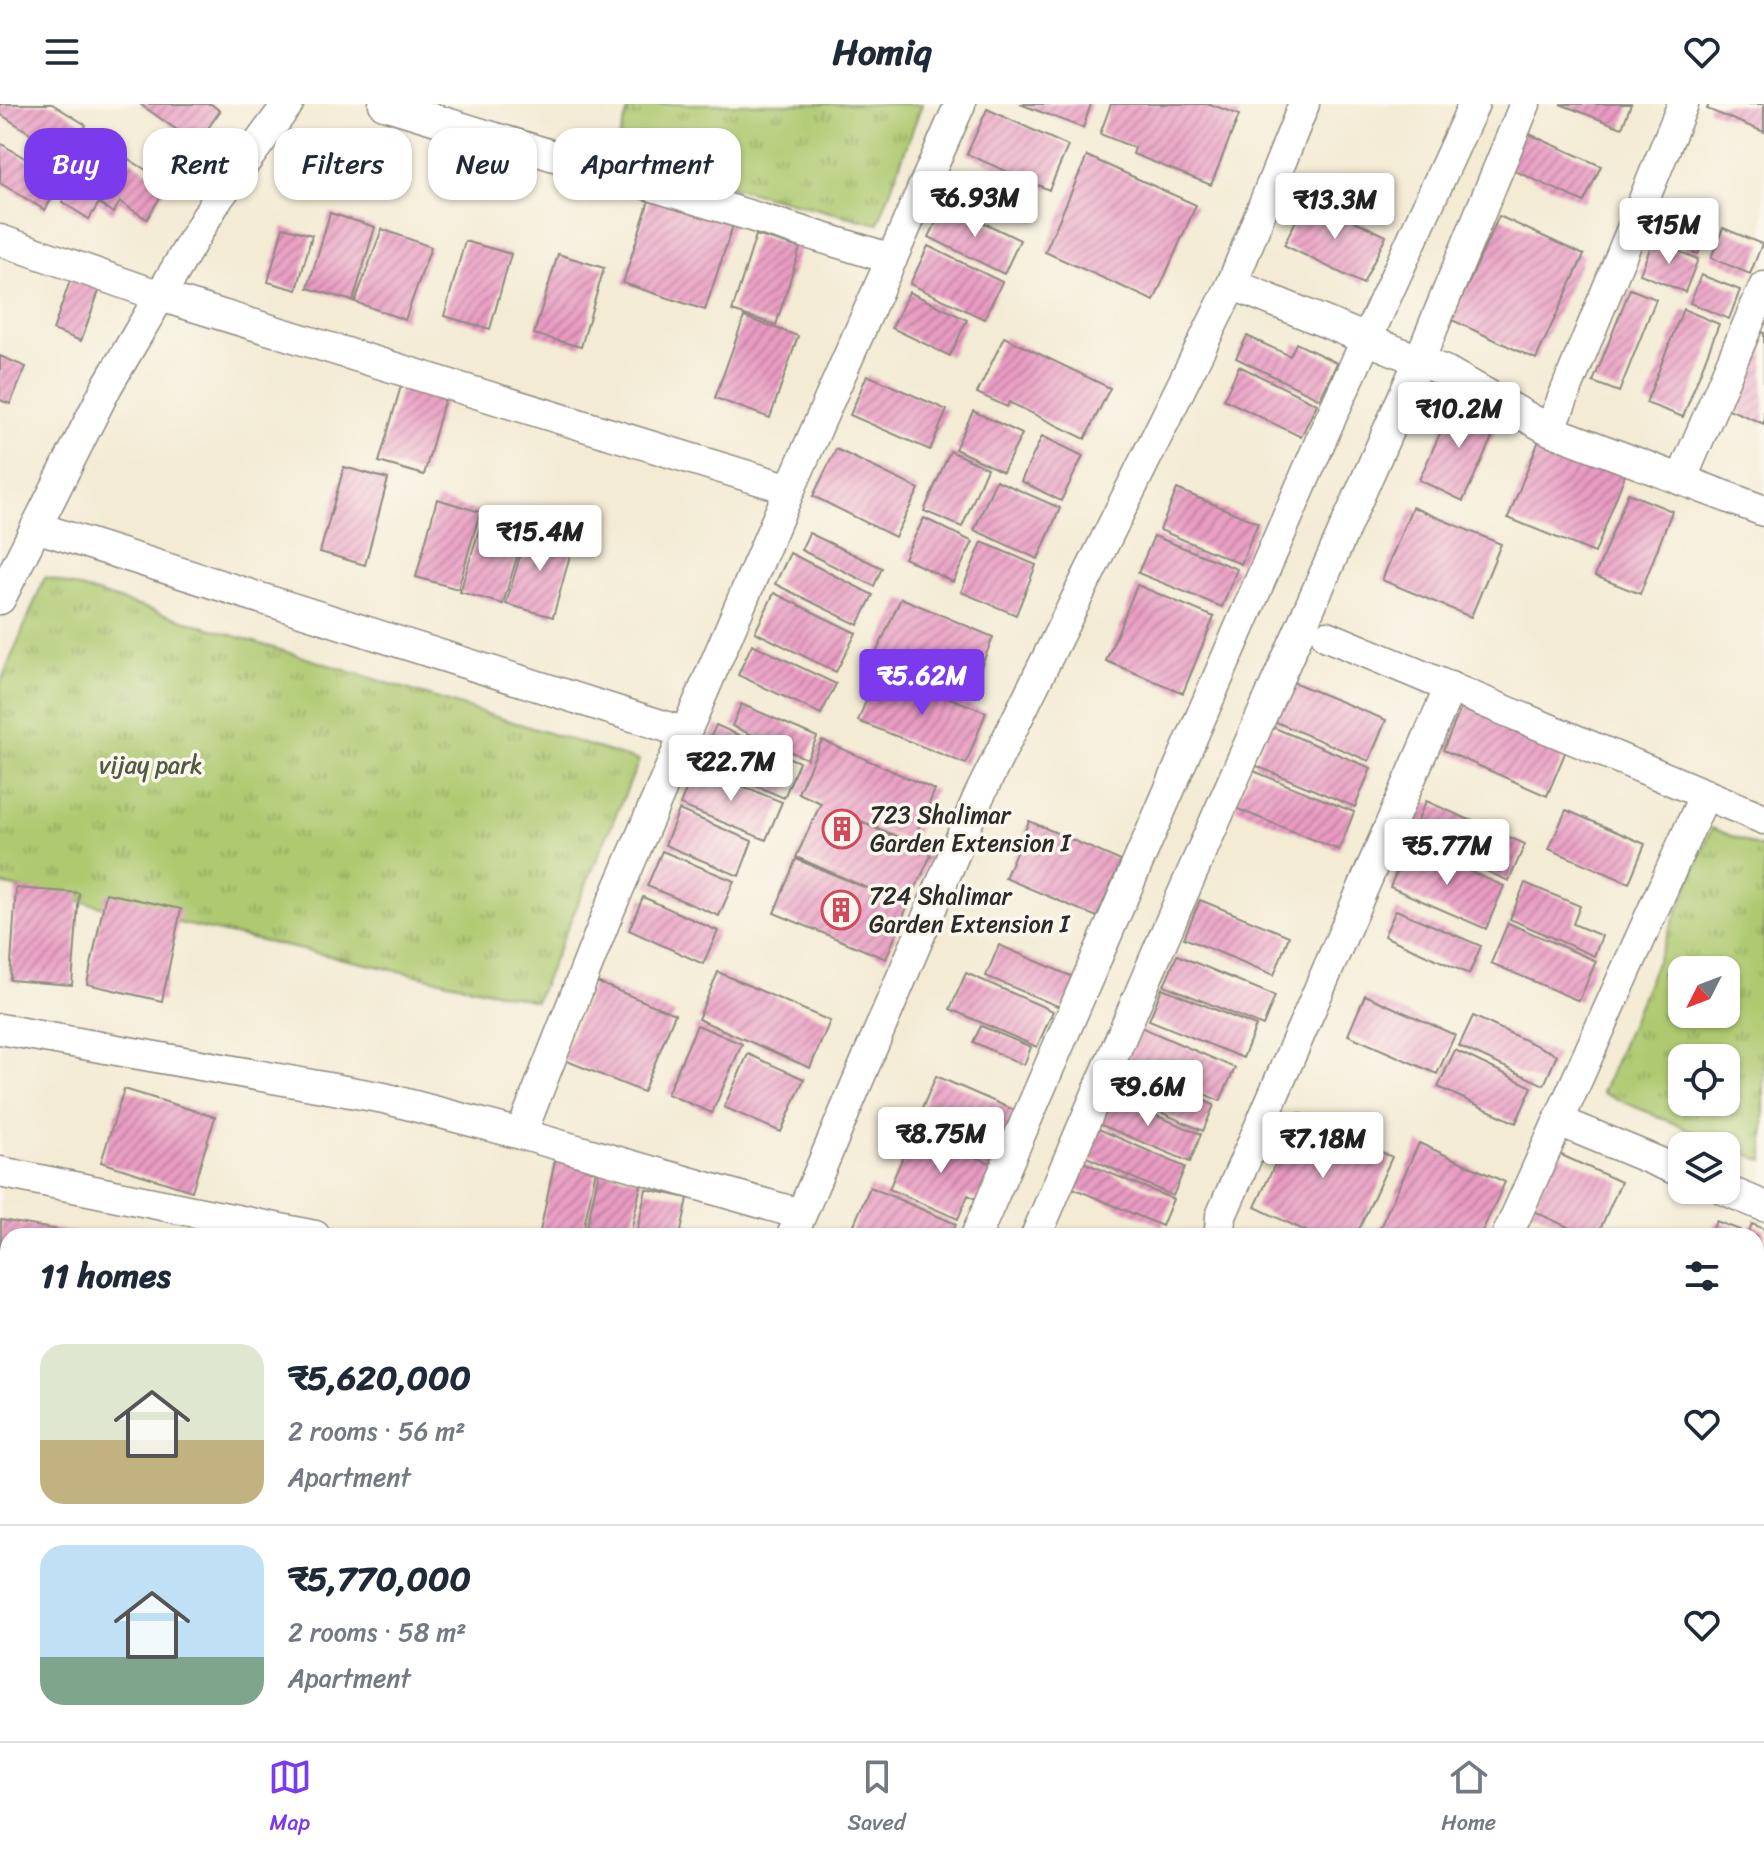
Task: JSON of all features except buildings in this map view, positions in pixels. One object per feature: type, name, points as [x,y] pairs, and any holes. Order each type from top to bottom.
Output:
[{"type":"street","points":[[0,599],[107,386],[216,201],[288,104]]},
{"type":"street","points":[[384,104],[892,259]]},
{"type":"street","points":[[521,1134],[606,918],[960,104]]},
{"type":"street","points":[[0,1029],[384,1098],[521,1134],[796,1225],[977,800],[1232,284],[1304,104]]},
{"type":"street","points":[[979,1228],[1327,426],[1370,340],[1474,104]]},
{"type":"street","points":[[1039,1228],[1525,104]]},
{"type":"street","points":[[1550,430],[1683,104]]},
{"type":"street","points":[[0,240],[160,296],[790,489]]},
{"type":"street","points":[[1232,284],[1447,372],[1550,430],[1764,511]]},
{"type":"street","points":[[1681,480],[1764,287]]},
{"type":"street","points":[[36,527],[686,733]]},
{"type":"street","points":[[1327,636],[1764,819]]},
{"type":"street","points":[[1220,1228],[1221,1216],[1450,687]]},
{"type":"street","points":[[1511,1228],[1705,794]]},
{"type":"street","points":[[1559,1121],[1668,1166]]},
{"type":"street","points":[[0,1172],[276,1228]]},
{"type":"street","points":[[1740,1196],[1764,1206]]},
{"type":"green space","points":[[630,104],[922,104],[878,224],[741,189],[741,128],[622,128]]},
{"type":"green space","name":"vijay park","points":[[45,577],[639,761],[536,1001],[0,884],[0,684]]},
{"type":"green space","points":[[1712,828],[1764,849],[1764,1161],[1740,1151],[1740,1132],[1695,1132],[1602,1093]]},
{"type":"place","name":"723 Shalimar Garden Extension I","points":[[842,829]]},
{"type":"place","name":"724 Shalimar Garden Extension I","points":[[841,910]]}]
